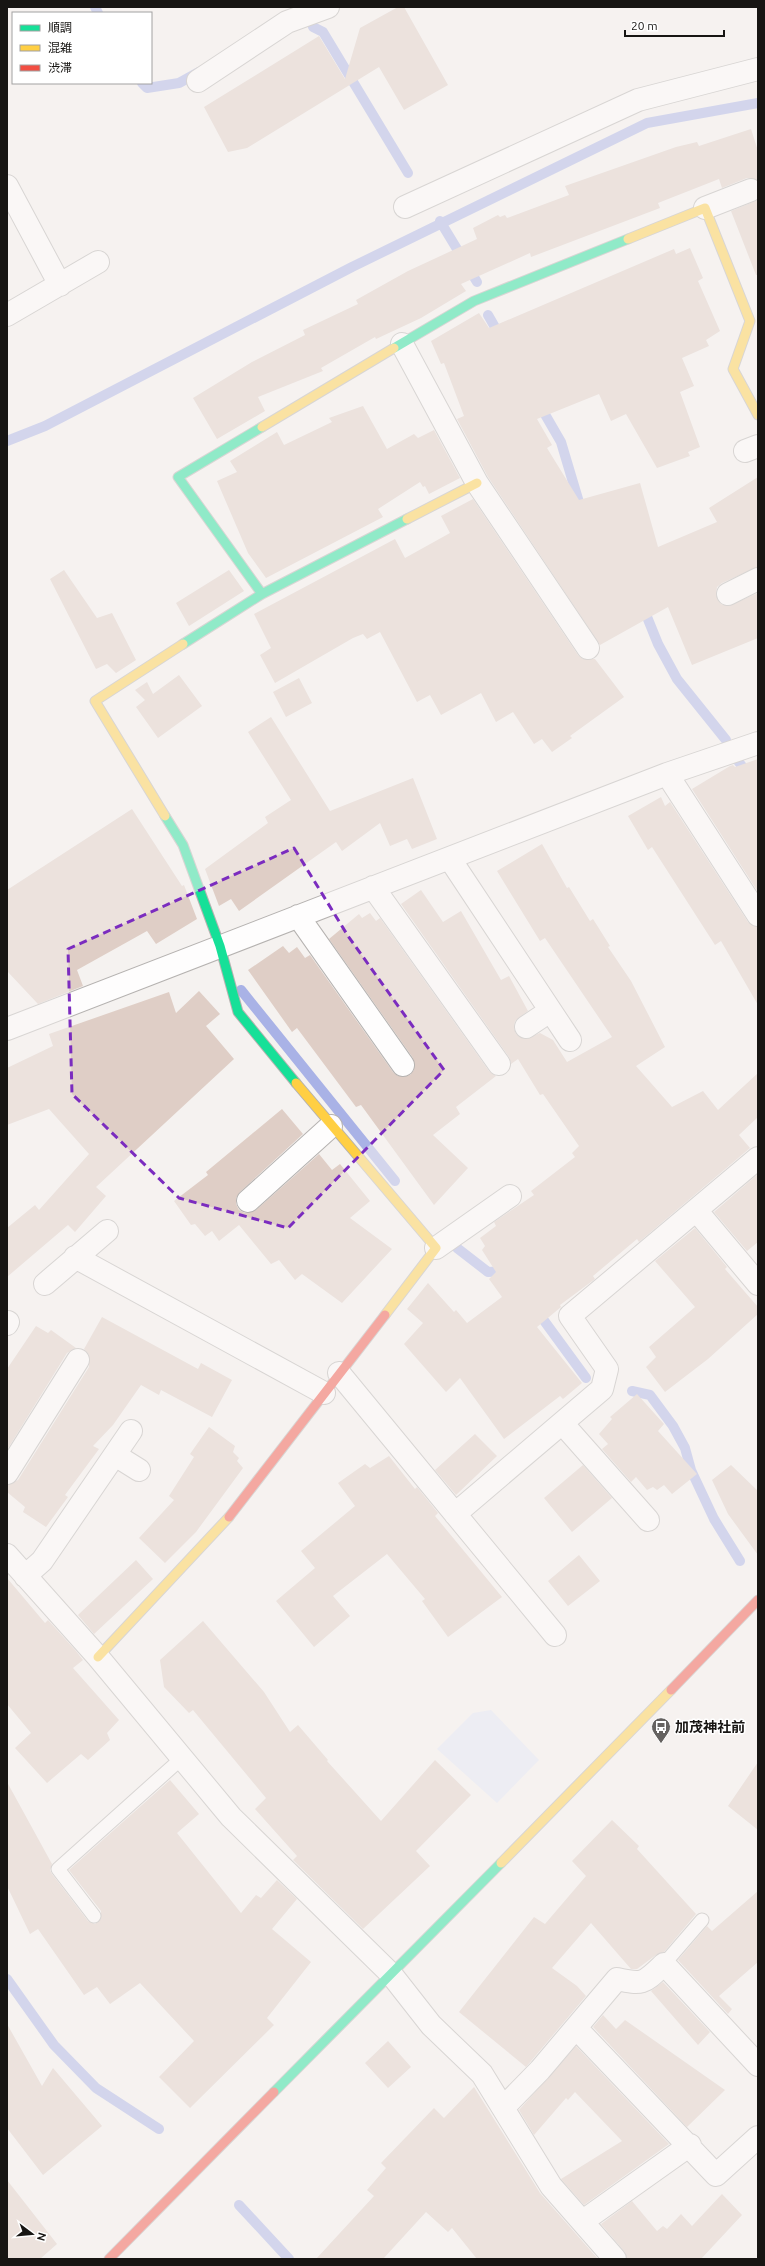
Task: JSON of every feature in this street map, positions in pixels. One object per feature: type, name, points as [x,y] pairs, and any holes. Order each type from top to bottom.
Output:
[{"type":"street","points":[[198,81],[287,22],[328,7]]},
{"type":"street","points":[[405,207],[638,100],[758,69]]},
{"type":"street","points":[[7,186],[60,286]]},
{"type":"street","points":[[262,594],[178,478],[474,301],[751,190]]},
{"type":"street","points":[[705,208],[750,321],[733,369],[758,415]]},
{"type":"street","points":[[7,315],[60,286],[98,262]]},
{"type":"street","points":[[402,344],[477,483],[588,648]]},
{"type":"street","points":[[436,1248],[331,1126],[238,1012],[220,946],[183,845],[95,701],[262,594],[477,483]]},
{"type":"street","points":[[728,594],[758,579]]},
{"type":"street","points":[[7,1029],[667,774],[758,743]]},
{"type":"street","points":[[667,774],[758,915]]},
{"type":"street","points":[[450,859],[570,1040]]},
{"type":"street","points":[[373,887],[499,1064]]},
{"type":"street","points":[[298,916],[403,1065]]},
{"type":"street","points":[[526,1027],[550,1011]]},
{"type":"street","points":[[248,1201],[331,1126]]},
{"type":"street","points":[[455,1514],[562,1423],[604,1383],[607,1369],[570,1316],[758,1158]]},
{"type":"street","points":[[98,1657],[228,1518],[436,1248],[510,1196]]},
{"type":"street","points":[[696,1210],[758,1284]]},
{"type":"street","points":[[44,1284],[107,1231]]},
{"type":"street","points":[[76,1257],[324,1392]]},
{"type":"street","points":[[7,1473],[78,1360]]},
{"type":"street","points":[[339,1373],[555,1635]]},
{"type":"street","points":[[562,1423],[648,1520]]},
{"type":"street","points":[[25,1576],[42,1561],[130,1431]]},
{"type":"street","points":[[115,1455],[139,1470]]},
{"type":"street","points":[[7,1555],[98,1657],[232,1817],[391,1974],[431,2025],[482,2074],[552,2186],[615,2259]]},
{"type":"street","points":[[109,2259],[758,1600]]},
{"type":"street","points":[[503,2108],[540,2070],[617,1979],[638,1984],[647,1980],[664,1964],[758,2065]]},
{"type":"street","points":[[576,2028],[690,2145],[716,2175],[758,2137]]},
{"type":"street","points":[[582,2221],[690,2145]]},
{"type":"lane","points":[[94,1916],[58,1869],[182,1758]]},
{"type":"lane","points":[[664,1964],[702,1920]]},
{"type":"highlighted area","points":[[294,848],[348,936],[444,1070],[288,1228],[179,1198],[72,1094],[68,949]]},
{"type":"shaded area","points":[[491,1710],[539,1760],[497,1803],[437,1749],[473,1713]]},
{"type":"building","points":[[398,7],[404,7],[448,85],[404,110],[379,67],[247,148],[228,152],[204,107],[319,36],[345,79],[360,28]]},
{"type":"building","points":[[751,129],[758,151],[758,180],[747,178],[722,188],[719,179],[658,203],[660,208],[531,257],[530,253],[461,284],[466,291],[421,318],[376,339],[375,337],[321,368],[323,371],[258,397],[265,411],[217,439],[193,398],[252,362],[305,335],[303,330],[358,304],[356,300],[408,271],[477,239],[473,228],[498,215],[500,217],[505,215],[507,218],[569,195],[565,186],[676,147],[697,142],[699,146]]},
{"type":"building","points":[[758,200],[758,275],[756,275],[731,211]]},
{"type":"building","points":[[690,248],[703,278],[698,281],[720,331],[706,340],[709,346],[682,358],[694,386],[680,392],[700,447],[688,452],[690,456],[657,468],[626,414],[611,421],[599,394],[537,419],[552,445],[547,448],[579,500],[640,483],[658,547],[717,522],[709,508],[758,477],[758,567],[722,583],[717,587],[716,594],[721,604],[728,606],[758,593],[758,638],[692,665],[668,607],[600,645],[488,477],[457,419],[464,416],[444,363],[441,364],[431,341],[479,313],[489,328],[674,249],[676,254]]},
{"type":"building","points":[[363,406],[387,449],[414,434],[418,438],[434,430],[460,478],[429,494],[425,486],[423,487],[420,482],[378,509],[383,517],[266,578],[248,553],[217,481],[237,472],[230,461],[277,432],[284,445],[332,422],[329,418]]},
{"type":"building","points":[[473,499],[578,655],[583,659],[595,659],[624,697],[570,736],[572,738],[552,752],[542,739],[534,744],[513,712],[496,722],[481,693],[441,715],[430,695],[417,702],[380,632],[367,639],[363,634],[353,638],[275,683],[260,655],[271,648],[254,614],[395,539],[405,558],[450,533],[441,516]]},
{"type":"building","points":[[64,570],[97,618],[112,613],[136,660],[116,673],[107,664],[96,669],[50,579]]},
{"type":"building","points":[[229,570],[244,591],[189,626],[176,603]]},
{"type":"building","points":[[179,675],[202,706],[158,738],[136,707],[145,700],[135,690],[147,682],[153,694]]},
{"type":"building","points":[[299,678],[312,703],[286,717],[273,692]]},
{"type":"building","points":[[271,717],[330,811],[413,778],[437,839],[412,849],[407,839],[390,846],[380,823],[342,851],[336,842],[239,911],[231,899],[219,906],[205,869],[268,823],[265,817],[291,800],[248,732]]},
{"type":"building","points":[[758,759],[758,892],[692,789],[730,766],[733,765],[735,767]]},
{"type":"building","points":[[661,797],[665,806],[670,802],[748,922],[758,927],[758,1005],[721,941],[715,945],[652,847],[648,850],[628,816]]},
{"type":"building","points":[[132,809],[182,886],[184,885],[197,919],[156,944],[147,931],[77,970],[83,986],[38,1004],[7,971],[7,890]]},
{"type":"building","points":[[542,844],[567,888],[569,887],[590,921],[593,919],[610,946],[608,947],[631,981],[665,1047],[636,1066],[672,1107],[703,1091],[718,1110],[758,1073],[758,1117],[739,1135],[750,1148],[639,1242],[637,1239],[593,1276],[595,1279],[560,1305],[561,1307],[537,1327],[582,1383],[563,1399],[560,1396],[504,1439],[460,1378],[446,1392],[404,1344],[423,1323],[407,1309],[428,1283],[454,1312],[456,1310],[467,1323],[502,1297],[489,1279],[496,1272],[482,1250],[485,1246],[480,1238],[496,1226],[494,1222],[534,1195],[531,1191],[575,1157],[572,1153],[579,1146],[543,1094],[540,1095],[518,1059],[511,1064],[509,1057],[401,904],[421,890],[443,922],[461,911],[501,980],[509,976],[528,1011],[515,1021],[514,1028],[516,1034],[526,1039],[540,1033],[553,1040],[567,1062],[612,1037],[545,938],[540,941],[497,871]]},
{"type":"building","points":[[370,913],[376,921],[380,918],[489,1071],[496,1076],[456,1107],[460,1114],[433,1135],[468,1168],[434,1205],[361,1105],[356,1107],[297,1028],[292,1032],[248,970],[283,946],[289,953],[297,947],[305,958],[310,955],[393,1072],[398,1076],[410,1075],[414,1070],[413,1058],[329,939],[359,914],[362,918]]},
{"type":"building","points":[[199,991],[220,1014],[206,1026],[234,1059],[96,1187],[106,1196],[75,1232],[68,1225],[7,1277],[7,1228],[35,1205],[39,1210],[89,1154],[49,1109],[7,1125],[7,1068],[53,1046],[49,1034],[169,992],[176,1013]]},
{"type":"building","points":[[282,1109],[303,1134],[240,1192],[236,1198],[236,1204],[239,1210],[245,1213],[256,1210],[319,1154],[332,1170],[340,1164],[370,1201],[350,1218],[392,1249],[342,1303],[302,1274],[295,1280],[279,1260],[271,1264],[239,1225],[219,1241],[212,1231],[205,1236],[195,1224],[191,1225],[174,1201],[208,1175],[206,1172]]},
{"type":"building","points":[[758,1174],[758,1242],[747,1251],[714,1212]]},
{"type":"building","points":[[695,1228],[727,1267],[725,1269],[758,1307],[758,1314],[708,1359],[665,1392],[646,1367],[656,1357],[649,1347],[695,1307],[655,1261]]},
{"type":"building","points":[[102,1317],[198,1369],[201,1363],[232,1380],[212,1417],[161,1390],[159,1395],[141,1385],[113,1425],[93,1446],[99,1449],[65,1495],[68,1497],[46,1527],[23,1512],[25,1507],[7,1492],[7,1485],[18,1480],[89,1367],[89,1355],[84,1349]]},
{"type":"building","points":[[36,1326],[48,1333],[51,1330],[76,1348],[67,1353],[7,1450],[7,1369]]},
{"type":"building","points":[[637,1394],[664,1424],[658,1431],[697,1474],[672,1494],[664,1485],[657,1490],[653,1487],[647,1490],[636,1477],[631,1482],[602,1449],[608,1444],[599,1434],[612,1419],[610,1417]]},
{"type":"building","points":[[209,1427],[235,1446],[233,1452],[239,1458],[237,1461],[243,1468],[196,1532],[165,1563],[139,1538],[174,1500],[169,1496],[194,1457],[190,1454]]},
{"type":"building","points":[[475,1434],[497,1456],[456,1495],[435,1470]]},
{"type":"building","points":[[389,1456],[415,1489],[417,1487],[438,1513],[435,1516],[502,1597],[448,1637],[422,1601],[425,1599],[387,1554],[333,1596],[350,1616],[314,1647],[276,1601],[315,1568],[301,1551],[355,1506],[338,1483],[365,1464],[370,1468]]},
{"type":"building","points":[[583,1465],[612,1498],[572,1532],[544,1498]]},
{"type":"building","points":[[731,1465],[758,1491],[758,1555],[728,1514],[712,1480]]},
{"type":"building","points":[[579,1555],[600,1581],[568,1606],[548,1581]]},
{"type":"building","points":[[136,1560],[153,1579],[94,1634],[78,1615]]},
{"type":"building","points":[[7,1578],[45,1623],[48,1620],[76,1651],[83,1660],[73,1668],[119,1720],[107,1733],[110,1740],[88,1760],[81,1754],[47,1783],[15,1748],[31,1733],[7,1704]]},
{"type":"building","points":[[203,1621],[264,1692],[290,1732],[298,1725],[328,1760],[327,1761],[381,1821],[435,1760],[471,1795],[416,1851],[430,1866],[363,1929],[293,1860],[297,1856],[255,1809],[266,1798],[193,1710],[189,1713],[164,1687],[160,1660]]},
{"type":"building","points":[[758,1762],[758,1830],[728,1806]]},
{"type":"building","points":[[170,1780],[199,1814],[177,1833],[241,1913],[256,1895],[261,1898],[277,1880],[297,1899],[272,1929],[311,1962],[267,2018],[274,2025],[190,2108],[159,2077],[194,2041],[140,1983],[110,2004],[97,1987],[84,1995],[38,1929],[30,1934],[7,1886],[7,1782],[52,1864],[50,1870],[52,1874],[88,1921],[95,1924],[101,1919],[101,1911],[69,1870]]},
{"type":"building","points":[[612,1820],[639,1846],[637,1849],[696,1914],[664,1952],[656,1955],[637,1969],[631,1969],[591,1923],[552,1968],[577,1986],[586,1996],[526,2067],[459,2012],[534,1917],[545,1924],[586,1876],[572,1861]]},
{"type":"building","points":[[758,1891],[758,1962],[719,1996],[732,2009],[728,2014],[678,1960],[707,1926],[712,1931]]},
{"type":"building","points":[[663,1982],[710,2032],[698,2045],[651,1991]]},
{"type":"building","points":[[603,2015],[616,2029],[625,2020],[725,2090],[687,2127],[593,2027]]},
{"type":"building","points":[[7,2024],[42,2086],[53,2068],[102,2126],[43,2175],[7,2128]]},
{"type":"building","points":[[388,2041],[411,2067],[388,2088],[365,2063]]},
{"type":"building","points":[[576,2046],[669,2144],[584,2205],[561,2179],[622,2141],[575,2092],[568,2100],[566,2098],[534,2135],[519,2110]]},
{"type":"building","points":[[474,2087],[540,2193],[598,2259],[477,2259],[452,2228],[448,2232],[426,2212],[383,2259],[316,2259],[374,2196],[367,2190],[386,2168],[381,2163],[434,2108],[444,2118]]},
{"type":"building","points":[[7,2180],[57,2244],[40,2259],[7,2259]]},
{"type":"building","points":[[722,2194],[742,2215],[701,2259],[627,2259],[624,2251],[601,2224],[632,2201],[657,2231],[663,2226],[667,2229],[681,2214],[692,2226]]},
{"type":"waterway","points":[[95,7],[98,12]]},
{"type":"waterway","points":[[313,27],[323,32],[408,173]]},
{"type":"waterway","points":[[143,84],[147,88],[179,83],[199,72]]},
{"type":"waterway","points":[[7,441],[45,426],[352,267],[647,123],[758,103]]},
{"type":"waterway","points":[[440,221],[477,282]]},
{"type":"waterway","points":[[488,315],[500,336]]},
{"type":"waterway","points":[[539,404],[561,442],[581,509]]},
{"type":"waterway","points":[[643,607],[658,644],[677,679],[726,740]]},
{"type":"waterway","points":[[738,761],[758,787]]},
{"type":"waterway","points":[[241,990],[395,1181]]},
{"type":"waterway","points":[[457,1248],[488,1272],[505,1271],[508,1275]]},
{"type":"waterway","points":[[537,1311],[586,1378]]},
{"type":"waterway","points":[[632,1391],[650,1395],[673,1426],[685,1448],[691,1470],[714,1519],[740,1561]]},
{"type":"waterway","points":[[7,1979],[54,2045],[96,2088],[159,2129]]},
{"type":"waterway","points":[[239,2205],[289,2259]]},
{"type":"traffic: fast","points":[[394,348],[474,301],[628,239]]},
{"type":"traffic: fast","points":[[262,427],[178,477],[262,594]]},
{"type":"traffic: fast","points":[[183,644],[262,594],[407,519]]},
{"type":"traffic: fast","points":[[165,816],[183,845],[220,946],[238,1012],[296,1083]]},
{"type":"traffic: fast","points":[[274,2092],[501,1863]]},
{"type":"traffic: slow","points":[[628,239],[705,208],[750,321],[733,369],[758,415]]},
{"type":"traffic: slow","points":[[262,427],[394,348]]},
{"type":"traffic: slow","points":[[407,519],[477,483]]},
{"type":"traffic: slow","points":[[165,816],[95,701],[183,644]]},
{"type":"traffic: slow","points":[[296,1083],[436,1248],[385,1315]]},
{"type":"traffic: slow","points":[[98,1657],[229,1517]]},
{"type":"traffic: slow","points":[[501,1863],[671,1690]]},
{"type":"traffic: jam","points":[[229,1517],[385,1315]]},
{"type":"traffic: jam","points":[[671,1690],[758,1600]]},
{"type":"traffic: jam","points":[[109,2259],[274,2092]]},
{"type":"place","name":"加茂神社前","points":[[661,1744]]}]
